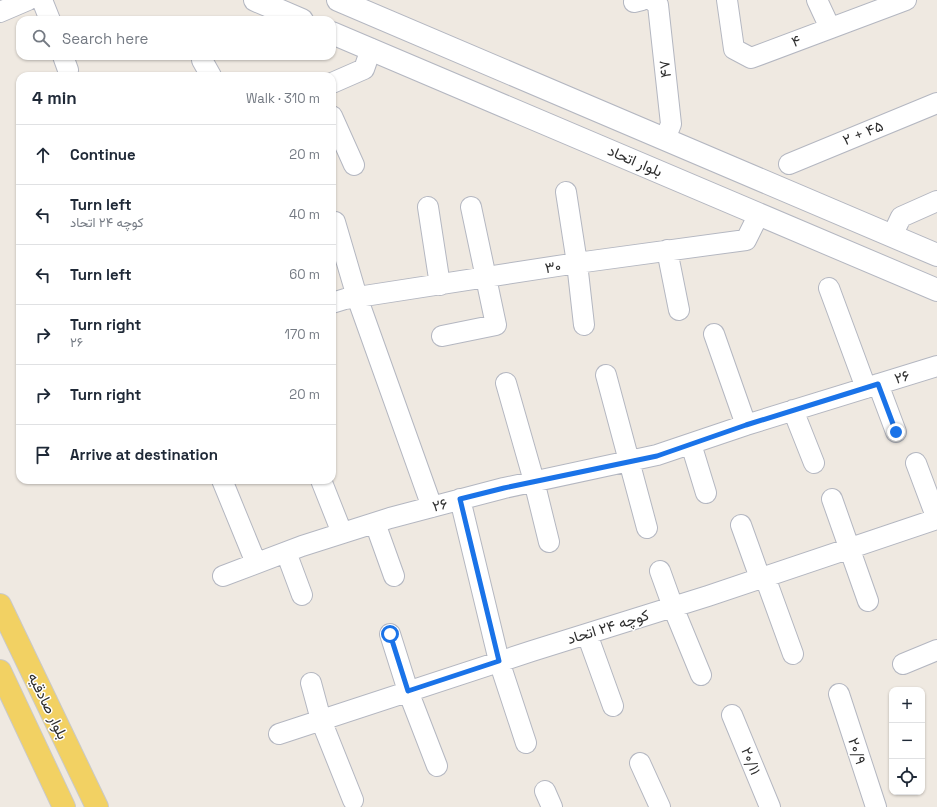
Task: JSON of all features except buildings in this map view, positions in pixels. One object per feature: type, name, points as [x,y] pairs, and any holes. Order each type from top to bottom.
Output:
[{"type":"main road","points":[[255,0],[293,16]]},
{"type":"main road","points":[[338,0],[937,255]]},
{"type":"main road","name":"بلوار اتحاد","points":[[336,35],[937,290]]},
{"type":"main road","points":[[685,183],[697,153]]},
{"type":"main road","name":"بلوار صادقیه","points":[[0,605],[97,807]]},
{"type":"main road","name":"بلوار صادقیه","points":[[0,671],[64,807]]},
{"type":"street","points":[[42,0],[48,16]]},
{"type":"street","name":"۴","points":[[727,0],[734,49],[751,58],[906,0]]},
{"type":"street","points":[[817,0],[830,28]]},
{"type":"street","name":"۴۷","points":[[643,1],[658,5],[671,124],[665,139]]},
{"type":"street","points":[[336,81],[364,68],[371,49]]},
{"type":"street","name":"۲ + ۴۵","points":[[789,164],[937,103]]},
{"type":"street","points":[[336,125],[354,165]]},
{"type":"street","points":[[566,192],[577,263],[584,325]]},
{"type":"street","points":[[892,236],[901,217],[937,201]]},
{"type":"street","points":[[428,207],[440,285]]},
{"type":"street","points":[[442,336],[496,324],[471,207]]},
{"type":"street","name":"۳۰","points":[[336,302],[345,299],[577,263],[746,240],[759,214]]},
{"type":"street","points":[[336,225],[357,298],[432,507]]},
{"type":"street","points":[[667,250],[679,310]]},
{"type":"street","points":[[829,288],[872,386],[896,432]]},
{"type":"street","points":[[714,334],[746,425]]},
{"type":"street","name":"۲۶","points":[[223,576],[286,552],[375,523],[460,499],[534,481],[657,456],[746,425],[937,366]]},
{"type":"street","points":[[606,375],[628,462],[647,528]]},
{"type":"street","points":[[506,383],[534,481],[549,542]]},
{"type":"street","points":[[793,410],[814,463]]},
{"type":"street","points":[[691,444],[706,493]]},
{"type":"street","points":[[916,463],[937,519]]},
{"type":"street","points":[[224,484],[256,563]]},
{"type":"street","points":[[323,484],[342,533]]},
{"type":"street","points":[[460,499],[499,661],[526,742]]},
{"type":"street","points":[[832,499],[868,601]]},
{"type":"street","name":"کوچه ۲۴ اتحاد","points":[[279,734],[499,661],[673,607],[937,519]]},
{"type":"street","points":[[375,523],[394,576]]},
{"type":"street","points":[[741,525],[793,654]]},
{"type":"street","points":[[286,552],[302,595]]},
{"type":"street","points":[[660,571],[701,675]]},
{"type":"street","points":[[390,634],[408,691],[437,766]]},
{"type":"street","points":[[587,634],[613,706]]},
{"type":"street","points":[[904,664],[935,656]]},
{"type":"street","points":[[311,683],[321,720],[353,800]]},
{"type":"street","name":"۲۰/۹","points":[[839,694],[876,807]]},
{"type":"street","name":"۲۰/۱۱","points":[[732,714],[770,807]]},
{"type":"street","points":[[640,763],[660,807]]},
{"type":"route","points":[[390,634],[408,691],[499,661],[460,499],[504,488],[657,456],[746,425],[878,384],[896,432]]}]
